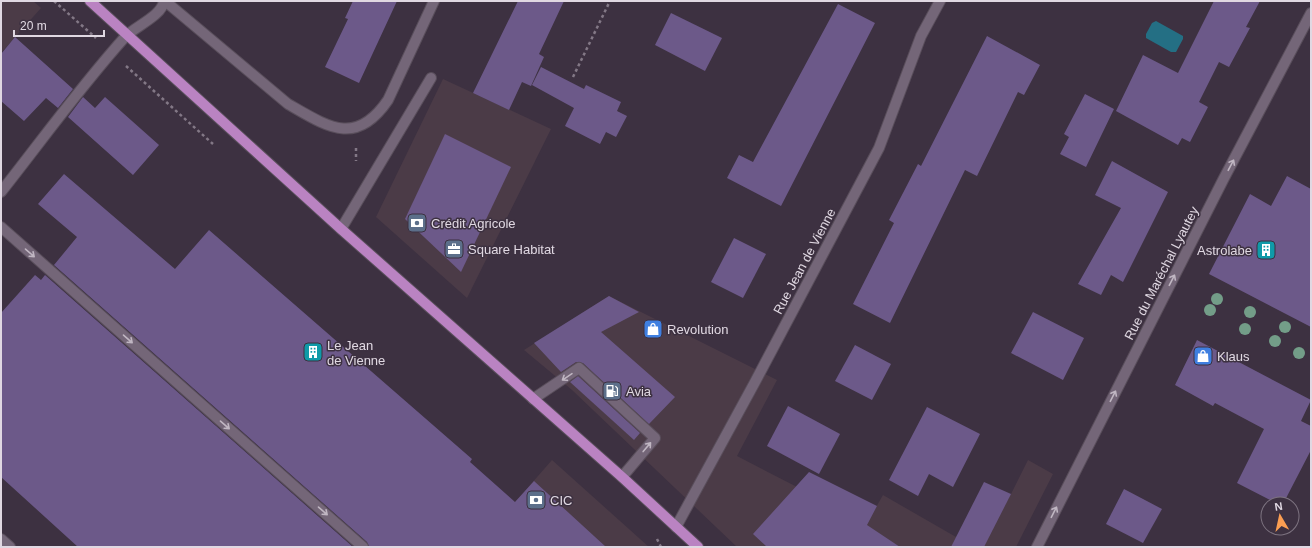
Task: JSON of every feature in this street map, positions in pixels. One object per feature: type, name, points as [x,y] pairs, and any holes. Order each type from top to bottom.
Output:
[{"type":"main road","points":[[90,1],[341,229],[622,477],[698,547]]},
{"type":"street","points":[[1,192],[96,72],[127,36],[148,22],[165,1],[288,104],[311,117],[343,130],[365,124],[378,113],[388,100],[434,1]]},
{"type":"street","name":"Rue Jean de Vienne","points":[[676,527],[879,148],[921,36],[940,1]]},
{"type":"street","name":"Rue du Maréchal Lyautey","points":[[1037,547],[1223,180],[1311,13]]},
{"type":"street","points":[[341,229],[431,78]]},
{"type":"street","points":[[1,227],[363,547]]},
{"type":"street","points":[[533,399],[579,368],[655,438],[622,477]]},
{"type":"street","points":[[1,539],[10,547]]},
{"type":"path","points":[[574,77],[610,1]]},
{"type":"shaded area","points":[[1,1],[33,1],[41,8],[1,53]]},
{"type":"shaded area","points":[[443,79],[551,129],[467,298],[376,217]]},
{"type":"shaded area","points":[[609,296],[777,380],[737,456],[867,523],[883,495],[956,537],[1011,494],[1028,460],[1053,474],[1016,547],[737,547],[572,390],[524,350]]},
{"type":"shaded area","points":[[552,460],[649,547],[476,547]]},
{"type":"water","points":[[1156,21],[1183,36],[1183,39],[1176,52],[1171,52],[1146,38],[1146,34],[1152,23]]},
{"type":"building","points":[[353,1],[397,1],[359,83],[325,67],[348,19],[345,18]]},
{"type":"building","points":[[518,1],[564,1],[539,54],[544,57],[531,86],[522,82],[509,110],[473,93]]},
{"type":"building","points":[[1214,1],[1260,1],[1246,27],[1250,28],[1229,67],[1219,62],[1199,102],[1208,107],[1190,142],[1182,138],[1178,145],[1116,111],[1143,55],[1178,73]]},
{"type":"building","points":[[838,4],[875,23],[781,206],[727,178],[739,155],[753,162]]},
{"type":"building","points":[[671,13],[722,38],[705,71],[655,45]]},
{"type":"building","points":[[987,36],[1040,65],[1024,95],[1018,92],[977,176],[965,170],[890,323],[853,304],[894,223],[889,220],[918,164],[921,166]]},
{"type":"building","points":[[15,37],[73,89],[58,108],[46,98],[24,121],[1,101],[1,54]]},
{"type":"building","points":[[541,67],[584,89],[586,85],[621,102],[617,111],[627,116],[616,137],[606,132],[600,144],[565,126],[574,108],[532,85]]},
{"type":"building","points":[[1085,94],[1114,109],[1086,167],[1060,154],[1069,137],[1064,134]]},
{"type":"building","points":[[83,97],[95,108],[105,97],[159,145],[133,175],[68,117]]},
{"type":"building","points":[[445,134],[511,167],[461,272],[405,219]]},
{"type":"building","points":[[1112,161],[1168,192],[1123,282],[1111,275],[1101,295],[1078,284],[1121,208],[1095,195]]},
{"type":"building","points":[[64,174],[175,269],[209,230],[472,459],[470,462],[515,502],[534,481],[606,547],[369,547],[367,542],[54,265],[77,237],[38,204]]},
{"type":"building","name":"Astrolabe","points":[[1287,176],[1311,189],[1311,327],[1209,274],[1250,194],[1271,206]]},
{"type":"building","points":[[734,238],[766,254],[743,298],[711,282]]},
{"type":"building","points":[[35,275],[41,280],[45,275],[353,547],[78,547],[1,477],[1,313]]},
{"type":"building","points":[[609,296],[639,312],[601,332],[675,397],[649,424],[583,363],[576,362],[561,372],[534,343]]},
{"type":"building","points":[[1033,312],[1084,338],[1063,380],[1011,353]]},
{"type":"building","points":[[1197,340],[1311,400],[1301,421],[1311,426],[1311,450],[1287,496],[1262,496],[1237,483],[1264,429],[1215,403],[1213,406],[1175,385]]},
{"type":"building","points":[[855,345],[891,364],[872,400],[835,381]]},
{"type":"building","points":[[578,376],[640,433],[634,440],[570,382]]},
{"type":"building","points":[[788,406],[840,434],[819,474],[767,446]]},
{"type":"building","points":[[927,407],[980,434],[953,487],[929,474],[918,496],[889,480]]},
{"type":"building","points":[[809,472],[877,506],[867,525],[900,547],[767,547],[753,534]]},
{"type":"building","points":[[984,482],[1011,494],[984,547],[951,547]]},
{"type":"building","points":[[1124,489],[1162,509],[1143,543],[1106,524]]},
{"type":"place","name":"Crédit Agricole","points":[[417,223]]},
{"type":"place","name":"Square Habitat","points":[[454,249]]},
{"type":"place","name":"Astrolabe","points":[[1266,250]]},
{"type":"place","name":"Revolution","points":[[653,329]]},
{"type":"place","name":"Le Jean de Vienne","points":[[313,352]]},
{"type":"place","name":"Klaus","points":[[1203,356]]},
{"type":"place","name":"Avia","points":[[612,391]]},
{"type":"place","name":"CIC","points":[[536,500]]}]
